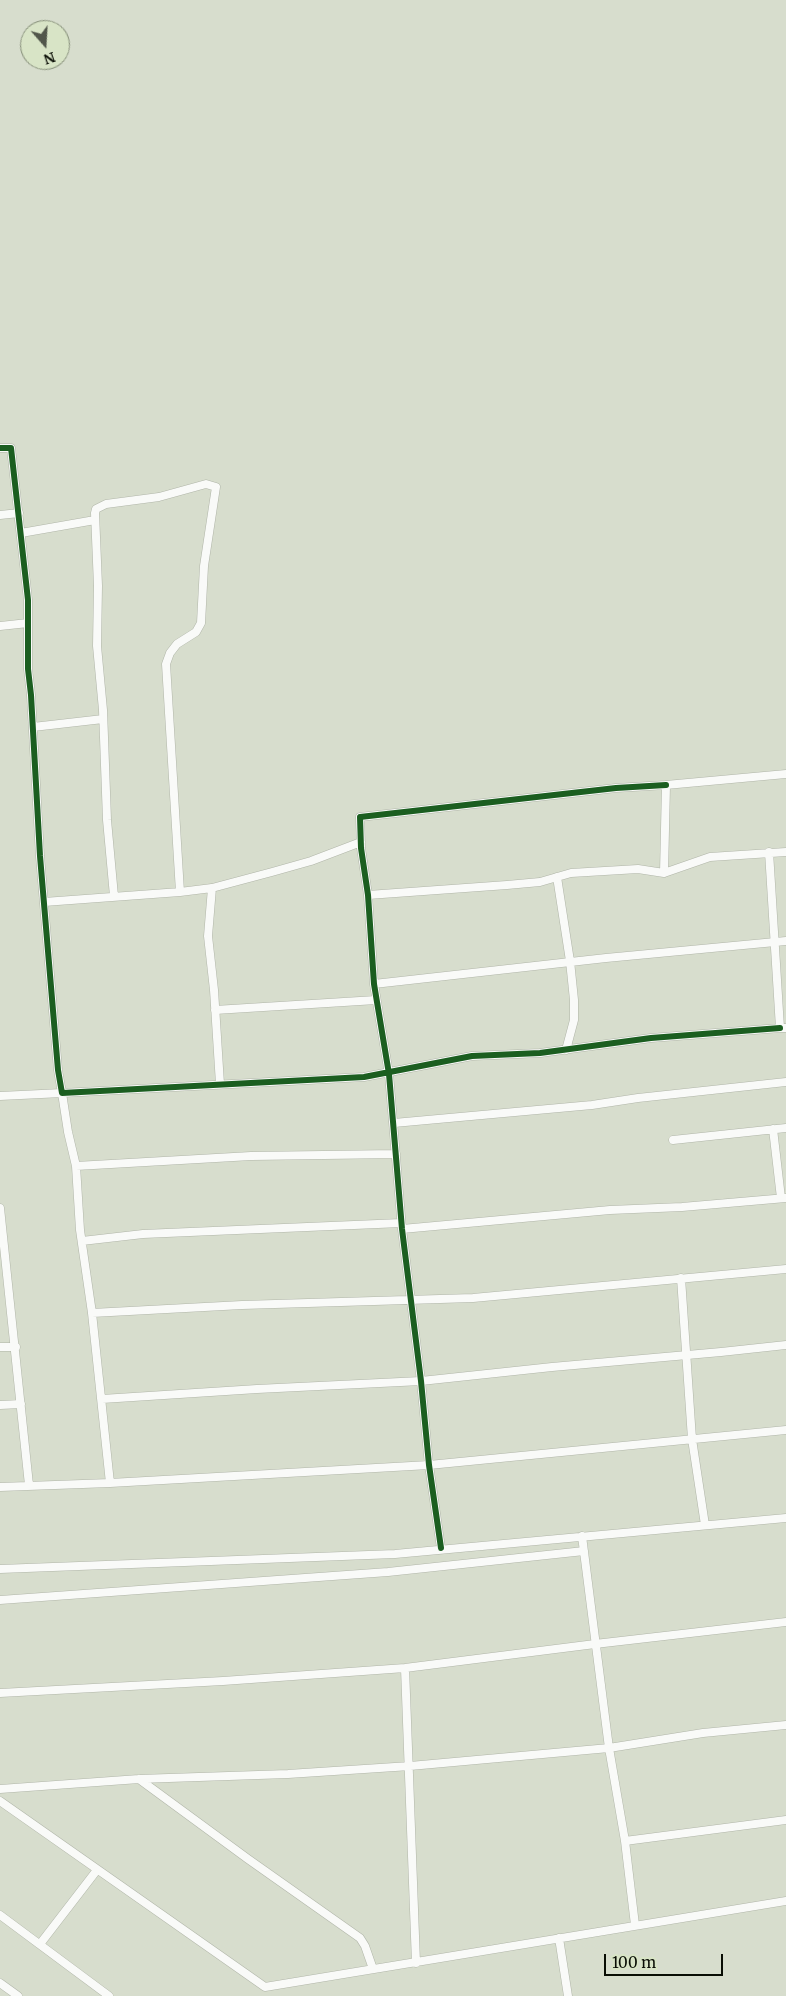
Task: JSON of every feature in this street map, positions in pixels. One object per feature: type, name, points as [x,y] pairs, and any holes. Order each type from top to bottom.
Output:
[{"type":"street","points":[[0,448],[11,448],[21,533],[28,600],[28,669],[44,902],[58,1070],[68,1132],[76,1166],[80,1230],[92,1313],[110,1483]]},
{"type":"street","points":[[114,896],[107,820],[103,720],[97,646],[96,509],[106,504],[159,497],[195,485],[206,484],[216,488],[204,566],[201,623],[196,632],[177,644],[170,653],[166,664],[180,892]]},
{"type":"street","points":[[0,515],[18,513]]},
{"type":"street","points":[[21,533],[95,520]]},
{"type":"street","points":[[0,626],[28,623]]},
{"type":"street","points":[[33,727],[103,720]]},
{"type":"street","points":[[441,1548],[429,1465],[412,1301],[402,1226],[394,1123],[374,984],[368,895],[360,818],[616,788],[786,774]]},
{"type":"street","points":[[664,873],[666,785]]},
{"type":"street","points":[[44,902],[212,888],[311,861],[361,842]]},
{"type":"street","points":[[0,1096],[169,1089],[220,1084],[364,1077],[388,1074],[472,1056],[540,1053],[651,1038],[783,1028],[774,942],[769,852]]},
{"type":"street","points":[[368,895],[540,882],[571,873],[638,869],[664,873],[710,857],[786,852]]},
{"type":"street","points":[[556,877],[570,961],[574,1020],[566,1050]]},
{"type":"street","points":[[212,888],[208,936],[220,1084]]},
{"type":"street","points":[[374,984],[570,961],[786,941]]},
{"type":"street","points":[[215,1010],[376,1000]]},
{"type":"street","points":[[394,1123],[592,1105],[638,1098],[786,1082]]},
{"type":"street","points":[[672,1140],[786,1128]]},
{"type":"street","points":[[82,1241],[143,1234],[402,1226],[783,1198],[774,1129]]},
{"type":"street","points":[[76,1166],[251,1156],[396,1154]]},
{"type":"street","points":[[0,1208],[16,1346],[29,1485]]},
{"type":"street","points":[[92,1313],[242,1305],[412,1301],[493,1296],[786,1269]]},
{"type":"street","points":[[681,1278],[692,1439],[705,1525]]},
{"type":"street","points":[[102,1399],[421,1381],[786,1345]]},
{"type":"street","points":[[0,1347],[16,1346]]},
{"type":"street","points":[[0,1405],[21,1404]]},
{"type":"street","points":[[0,1487],[110,1483],[429,1465],[786,1430]]},
{"type":"street","points":[[0,1569],[396,1554],[441,1548],[786,1518]]},
{"type":"street","points":[[582,1536],[609,1748],[625,1841],[634,1925]]},
{"type":"street","points":[[0,1600],[388,1572],[584,1551]]},
{"type":"street","points":[[0,1693],[223,1681],[405,1668],[786,1622]]},
{"type":"street","points":[[405,1668],[416,1963]]},
{"type":"street","points":[[0,1790],[139,1779],[288,1774],[410,1766],[609,1748],[703,1733],[786,1725]]},
{"type":"street","points":[[139,1779],[360,1938],[365,1946],[373,1969]]},
{"type":"street","points":[[0,1801],[265,1987],[786,1901]]},
{"type":"street","points":[[625,1841],[786,1820]]},
{"type":"street","points":[[40,1944],[97,1870]]},
{"type":"street","points":[[0,1915],[109,1996]]},
{"type":"street","points":[[559,1938],[568,1996]]},
{"type":"street","points":[[0,1983],[18,1996]]},
{"type":"cycle path","points":[[0,448],[11,448],[28,600],[28,669],[40,856],[58,1070],[62,1093],[364,1077],[472,1056],[540,1053],[651,1038],[780,1028]]},
{"type":"cycle path","points":[[441,1548],[429,1465],[421,1381],[402,1229],[389,1074],[374,984],[368,895],[361,848],[360,817],[616,788],[666,785]]}]
